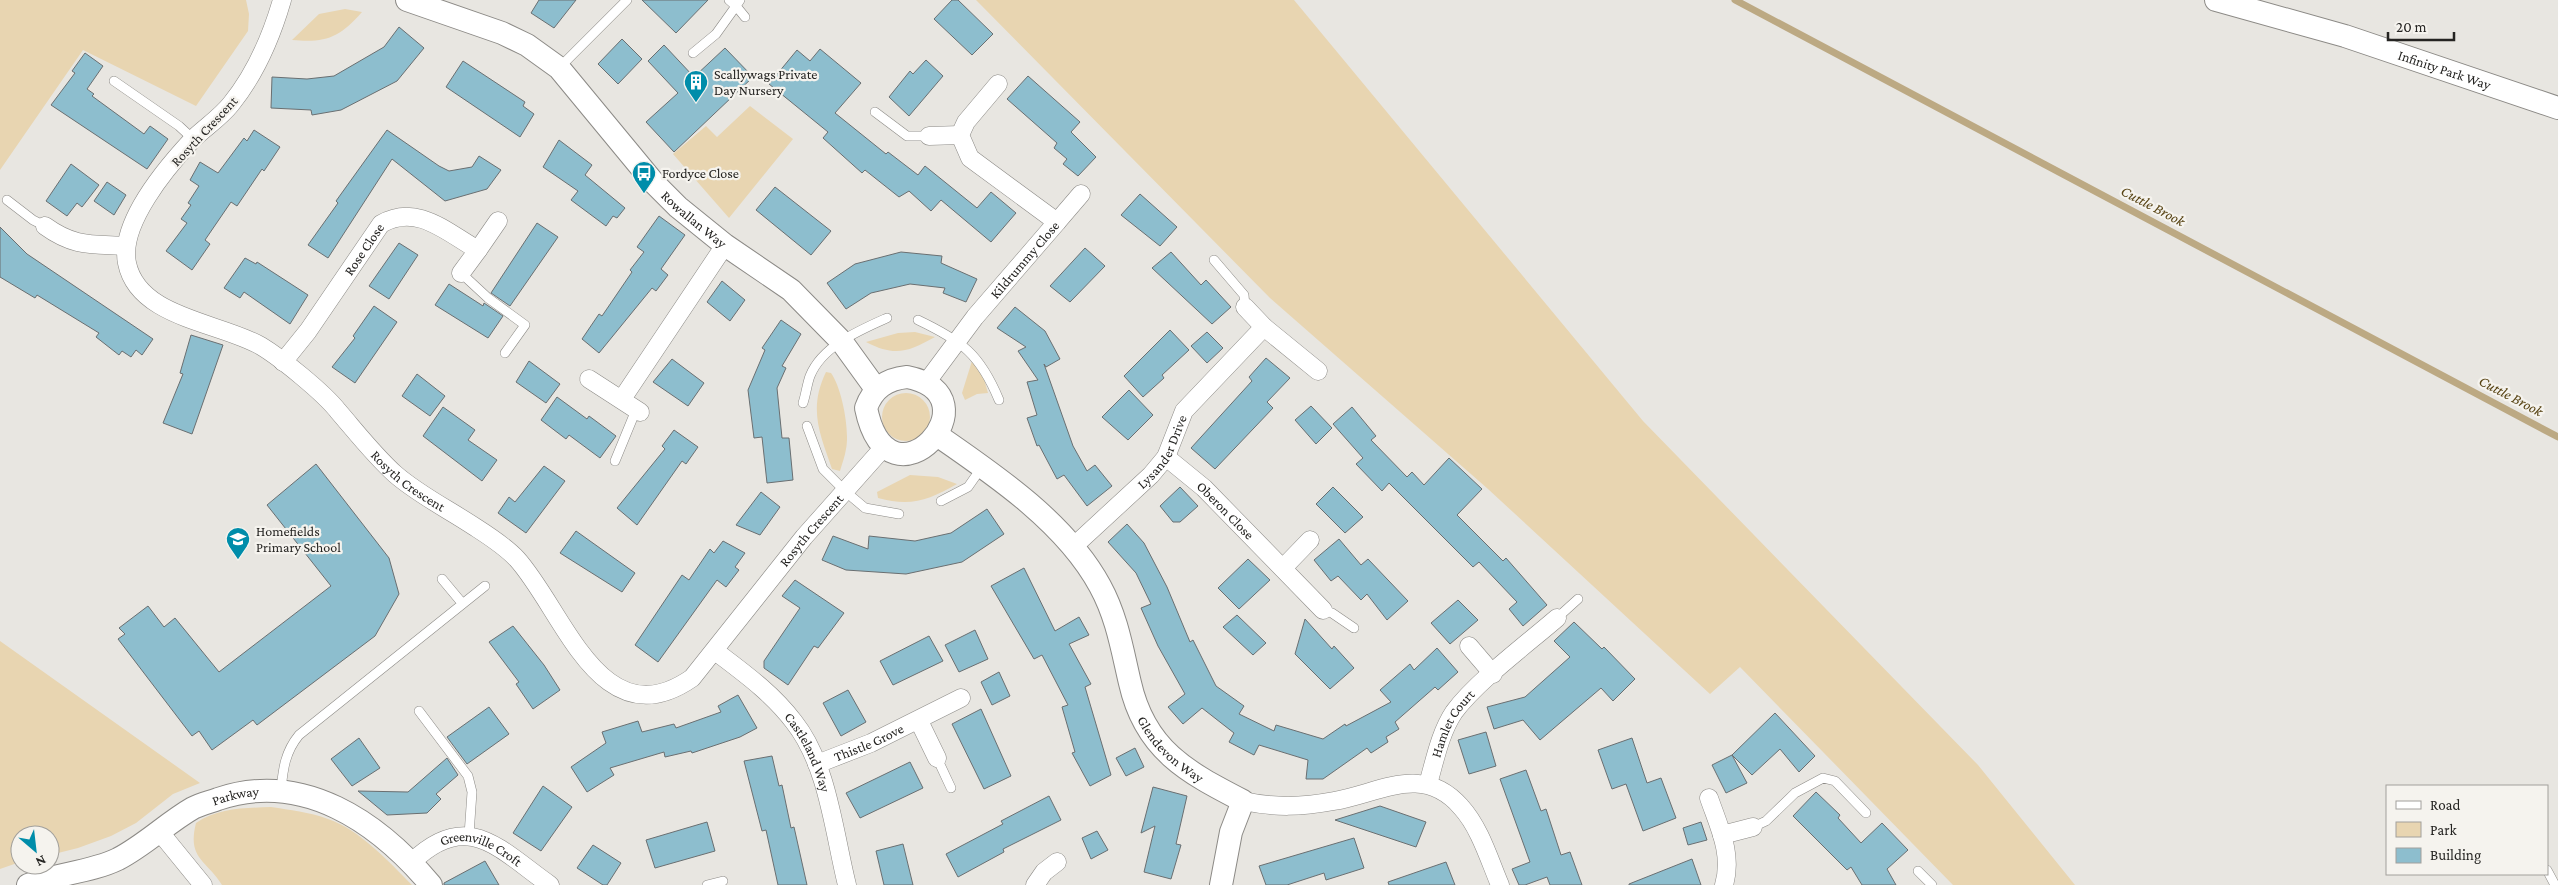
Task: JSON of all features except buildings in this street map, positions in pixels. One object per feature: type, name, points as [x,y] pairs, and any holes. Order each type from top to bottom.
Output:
[{"type":"street","name":"Rosyth Crescent","points":[[282,0],[274,28],[255,70],[230,106],[193,139],[174,161],[138,211],[125,246],[127,264],[132,279],[140,292],[153,302],[172,312],[231,332],[261,346],[283,362],[337,409],[355,433],[397,476],[417,491],[488,536],[518,560],[553,608],[568,635],[596,672],[606,681],[641,696],[660,695],[676,689],[692,678],[804,537],[884,447]]},
{"type":"street","name":"Rowallan Way","points":[[408,0],[502,33],[527,45],[559,68],[654,183],[678,207],[725,245],[791,290],[842,342],[876,389]]},
{"type":"street","name":"Infinity Park Way","points":[[2216,0],[2345,36],[2558,108]]},
{"type":"street","points":[[928,136],[960,135],[966,122],[998,84]]},
{"type":"street","name":"Kildrummy Close","points":[[926,383],[975,317],[1057,222],[970,158],[960,135]]},
{"type":"street","points":[[1057,222],[1081,194]]},
{"type":"street","name":"Rose Close","points":[[283,362],[308,331],[372,236],[382,224],[394,217],[409,215],[422,218],[478,250]]},
{"type":"street","points":[[461,273],[498,221]]},
{"type":"street","points":[[45,226],[62,238],[78,244],[125,246]]},
{"type":"street","points":[[589,379],[632,407],[725,245]]},
{"type":"street","points":[[1245,307],[1264,326],[1318,371]]},
{"type":"street","name":"Lysander Drive","points":[[1073,547],[1151,475],[1166,457],[1184,411],[1264,326]]},
{"type":"street","points":[[907,377],[926,383],[935,390],[944,412],[944,422],[937,435],[927,446],[912,453],[898,454],[884,447],[869,424],[866,408],[876,389],[895,378],[907,377]]},
{"type":"street","name":"Glendevon Way","points":[[937,435],[982,466],[1033,508],[1073,547],[1099,584],[1112,609],[1130,684],[1145,724],[1159,744],[1176,762],[1196,776],[1243,801],[1272,807],[1335,801],[1408,782],[1428,784],[1448,794],[1461,807],[1481,840],[1500,885]]},
{"type":"street","name":"Oberon Close","points":[[1166,457],[1204,488],[1324,610]]},
{"type":"street","points":[[1283,568],[1310,540]]},
{"type":"street","name":"Hamlet Court","points":[[1428,784],[1440,741],[1454,712],[1493,674],[1557,618]]},
{"type":"street","points":[[1469,646],[1493,674]]},
{"type":"street","name":"Castleland Way","points":[[715,651],[760,685],[795,724],[817,764],[847,885]]},
{"type":"street","name":"Thistle Grove","points":[[817,764],[871,743],[961,698]]},
{"type":"street","name":"Thistle Grove","points":[[919,720],[937,758]]},
{"type":"street","name":"Parkway","points":[[28,885],[46,878],[87,871],[116,860],[138,848],[159,831],[194,808],[236,793],[280,790],[344,810],[367,825],[412,862],[431,885]]},
{"type":"street","points":[[1709,798],[1727,850],[1728,866],[1724,885]]},
{"type":"street","points":[[1221,885],[1230,832],[1243,801]]},
{"type":"street","points":[[1722,835],[1753,827]]},
{"type":"street","points":[[159,831],[204,885]]},
{"type":"street","name":"Greenville Croft","points":[[412,862],[438,841],[469,835],[485,839],[550,885]]},
{"type":"street","points":[[1035,885],[1044,872],[1057,862]]},
{"type":"lane","points":[[559,68],[627,0]]},
{"type":"lane","points":[[693,53],[716,34],[735,2],[746,17]]},
{"type":"lane","points":[[114,81],[179,126],[193,139]]},
{"type":"lane","points":[[875,112],[906,136],[928,136]]},
{"type":"lane","points":[[7,200],[33,220],[45,226]]},
{"type":"lane","points":[[1214,260],[1244,294],[1245,307]]},
{"type":"lane","points":[[461,273],[488,298],[525,326],[505,352]]},
{"type":"lane","points":[[803,402],[810,375],[823,358],[858,331],[887,318]]},
{"type":"lane","points":[[918,320],[958,341],[972,352],[989,375],[999,400]]},
{"type":"lane","points":[[615,461],[632,407]]},
{"type":"lane","points":[[807,426],[823,470],[866,508],[899,514]]},
{"type":"lane","points":[[941,502],[968,488],[982,466]]},
{"type":"lane","points":[[442,579],[462,603]]},
{"type":"lane","points":[[280,790],[285,758],[299,734],[485,586]]},
{"type":"lane","name":"Hamlet Court","points":[[1557,618],[1578,598]]},
{"type":"lane","points":[[1324,610],[1332,613],[1354,628]]},
{"type":"lane","points":[[419,711],[468,776],[472,792],[469,835]]},
{"type":"lane","points":[[937,758],[951,788]]},
{"type":"lane","points":[[1753,827],[1766,821],[1795,793],[1823,778],[1836,781],[1866,813]]},
{"type":"lane","points":[[1918,871],[1932,885]]},
{"type":"lane","points":[[2548,872],[2555,885]]},
{"type":"lane","points":[[707,885],[723,881]]},
{"type":"green space","points":[[0,0],[246,0],[249,14],[248,31],[196,106],[83,50],[0,170]]},
{"type":"green space","points":[[976,0],[1294,0],[1643,421],[1978,765],[2075,885],[1953,885],[1740,667],[1710,694],[1488,489],[1270,298]]},
{"type":"green space","points":[[345,9],[362,12],[339,33],[314,41],[292,40],[319,14]]},
{"type":"green space","points":[[750,106],[793,139],[729,218],[673,154],[706,126],[717,137]]},
{"type":"green space","points":[[915,332],[935,337],[901,351],[885,350],[866,342],[898,333]]},
{"type":"green space","points":[[972,361],[984,379],[988,393],[977,394],[965,400],[962,393]]},
{"type":"green space","points":[[826,372],[831,373],[839,389],[846,421],[847,441],[840,471],[832,469],[823,444],[818,421],[818,398]]},
{"type":"green space","points":[[906,393],[915,395],[923,400],[928,408],[930,417],[928,426],[923,434],[915,439],[906,441],[897,439],[889,434],[884,426],[882,417],[884,408],[889,400],[897,395]]},
{"type":"green space","points":[[910,475],[938,477],[957,484],[928,498],[910,502],[878,498],[877,492]]},
{"type":"green space","points":[[0,641],[200,783],[173,794],[136,823],[111,836],[60,852],[60,825],[10,825],[10,866],[0,869]]},
{"type":"green space","points":[[271,807],[299,811],[340,824],[373,847],[412,885],[222,885],[196,852],[194,835],[196,823],[213,814]]},
{"type":"waterway","name":"Cuttle Brook","points":[[1735,0],[2558,437]]},
{"type":"place","name":"Scallywags Private Day Nursery","points":[[696,103]]},
{"type":"place","name":"Fordyce Close","points":[[644,194]]},
{"type":"place","name":"Homefields Primary School","points":[[238,560]]}]
